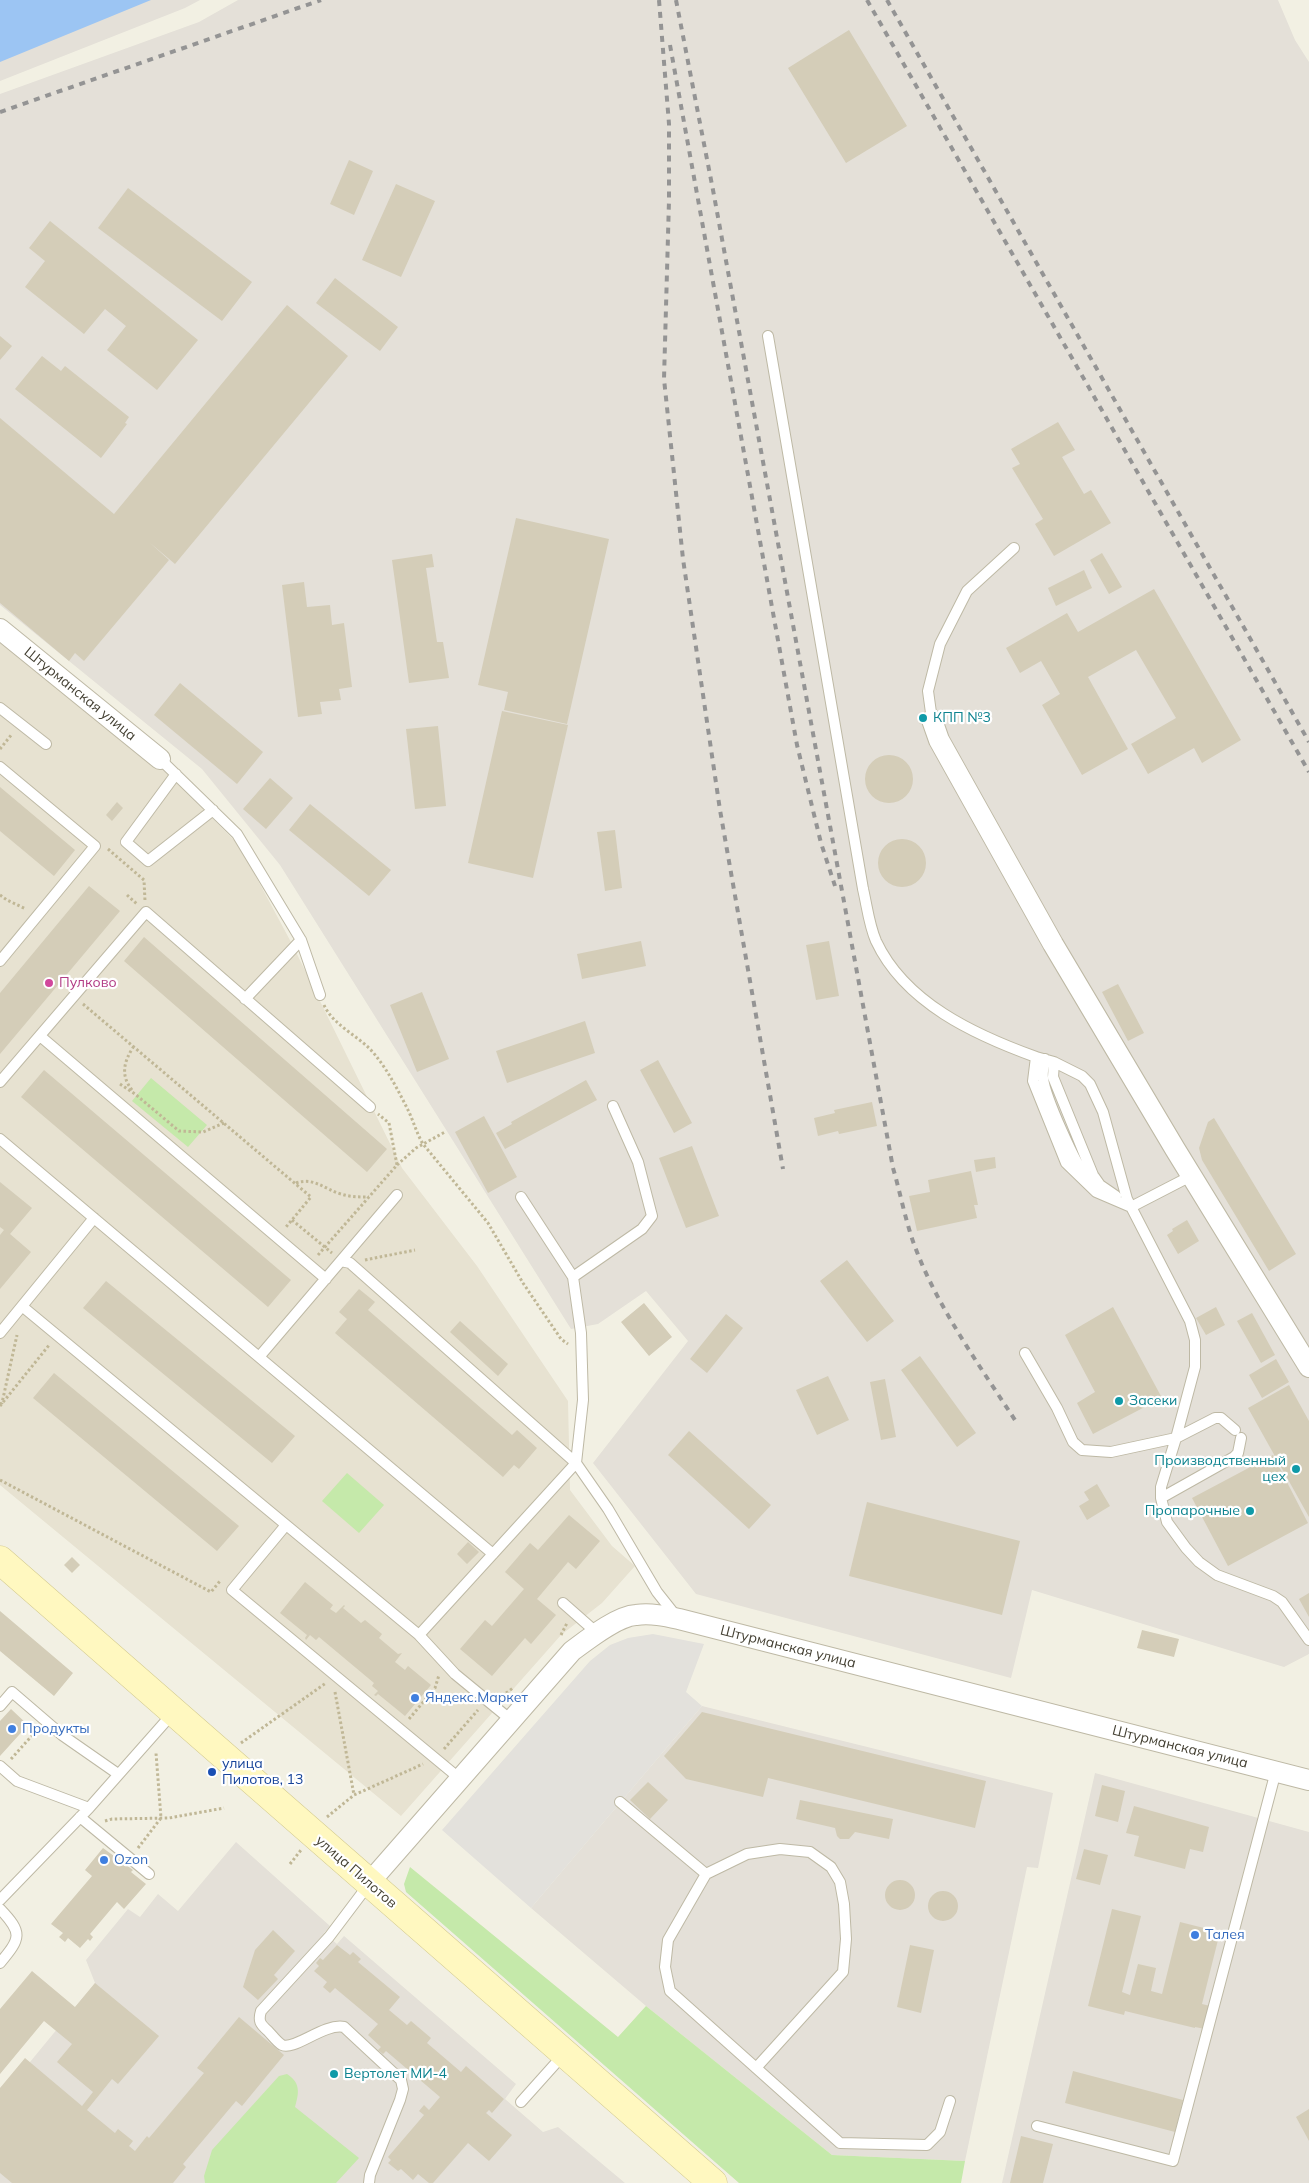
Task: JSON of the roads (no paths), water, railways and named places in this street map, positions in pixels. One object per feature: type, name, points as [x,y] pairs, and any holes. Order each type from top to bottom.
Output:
[{"type":"street","name":"Штурманская улица","points":[[0,629],[160,759]]},
{"type":"street","points":[[932,720],[939,740],[1053,944],[1191,1176],[1309,1367]]},
{"type":"street","name":"улица Пилотов","points":[[0,1560],[713,2183]]},
{"type":"street","name":"Штурманская улица","points":[[369,1883],[572,1651],[598,1632],[634,1615],[658,1615],[679,1619],[1309,1780]]},
{"type":"lane","points":[[768,336],[861,880],[876,941],[890,964],[909,987],[932,1005],[971,1030],[1003,1045],[1045,1059],[1082,1076],[1090,1084],[1103,1112],[1131,1207],[1190,1321],[1195,1340],[1195,1367],[1161,1487],[1161,1498],[1168,1522],[1186,1548],[1199,1562],[1218,1575],[1282,1602],[1309,1640]]},
{"type":"lane","points":[[932,720],[928,691],[940,644],[967,590],[1014,548]]},
{"type":"lane","points":[[0,708],[46,744]]},
{"type":"lane","points":[[160,759],[237,834],[301,940],[320,995]]},
{"type":"lane","points":[[0,767],[95,846],[0,961]]},
{"type":"lane","points":[[176,774],[126,842],[148,861],[213,810]]},
{"type":"lane","points":[[0,1082],[146,912],[370,1107]]},
{"type":"lane","points":[[245,999],[301,940]]},
{"type":"lane","points":[[40,1036],[326,1279]]},
{"type":"lane","points":[[1045,1059],[1034,1081],[1066,1163],[1096,1192],[1131,1207]]},
{"type":"lane","points":[[1045,1059],[1093,1175],[1100,1185],[1131,1207]]},
{"type":"lane","points":[[573,1277],[642,1229],[652,1216],[638,1162],[612,1106]]},
{"type":"lane","points":[[0,1139],[493,1554]]},
{"type":"lane","points":[[1131,1207],[1191,1176]]},
{"type":"lane","points":[[259,1357],[326,1279],[346,1262],[397,1195]]},
{"type":"lane","points":[[419,1635],[576,1463],[583,1400],[582,1351],[573,1277],[521,1197]]},
{"type":"lane","points":[[0,1333],[94,1218]]},
{"type":"lane","points":[[346,1262],[576,1463],[608,1509],[657,1592],[679,1619]]},
{"type":"lane","points":[[23,1307],[419,1635],[455,1674],[511,1720]]},
{"type":"lane","points":[[1025,1353],[1057,1408],[1073,1442],[1082,1450],[1111,1452],[1176,1438],[1215,1418],[1221,1418],[1238,1434],[1238,1453],[1234,1457],[1161,1498]]},
{"type":"lane","points":[[286,1525],[232,1590],[459,1778]]},
{"type":"lane","points":[[567,1606],[598,1632]]},
{"type":"lane","points":[[0,1706],[12,1692],[62,1735],[118,1774]]},
{"type":"lane","points":[[0,1900],[89,1808],[173,1713]]},
{"type":"lane","points":[[1,1767],[17,1781],[89,1808]]},
{"type":"lane","points":[[1037,2126],[1173,2161],[1276,1771]]},
{"type":"lane","points":[[620,1802],[706,1874]]},
{"type":"lane","points":[[80,1817],[149,1874]]},
{"type":"lane","points":[[756,2068],[843,1972],[846,1939],[844,1904],[840,1882],[831,1867],[810,1852],[780,1849],[747,1854],[706,1874],[668,1940],[665,1967],[670,1991],[840,2144],[927,2144],[940,2132],[950,2101]]},
{"type":"lane","points":[[369,1883],[329,1937],[261,2011],[259,2018],[261,2025],[282,2045],[290,2046],[330,2027],[344,2027],[401,2080],[403,2089],[400,2100],[370,2175],[369,2183]]},
{"type":"lane","points":[[0,1909],[14,1924],[17,1934],[15,1946],[0,1963]]},
{"type":"lane","points":[[521,2102],[564,2053]]},
{"type":"water","points":[[0,0],[151,0],[0,62]]},
{"type":"railway","points":[[0,112],[321,0]]},
{"type":"railway","points":[[659,0],[669,124],[664,379],[683,559],[720,810],[783,1169]]},
{"type":"railway","points":[[676,0],[713,190],[893,1168],[910,1231],[926,1273],[962,1338],[1015,1420]]},
{"type":"railway","points":[[867,0],[1309,772]]},
{"type":"railway","points":[[887,0],[1309,742]]},
{"type":"railway","points":[[670,45],[797,745],[821,843],[835,886]]},
{"type":"place","name":"КПП №3","points":[[923,718]]},
{"type":"place","name":"Пулково","points":[[49,983]]},
{"type":"place","name":"Засеки","points":[[1119,1401]]},
{"type":"place","name":"Производственный цех","points":[[1296,1469]]},
{"type":"place","name":"Пропарочные","points":[[1250,1511]]},
{"type":"place","name":"Яндекс.Маркет","points":[[415,1698]]},
{"type":"place","name":"Продукты","points":[[12,1729]]},
{"type":"place","name":"улица Пилотов, 13","points":[[212,1772]]},
{"type":"place","name":"Ozon","points":[[104,1860]]},
{"type":"place","name":"Талея","points":[[1195,1935]]},
{"type":"place","name":"Вертолет МИ-4","points":[[334,2074]]}]
